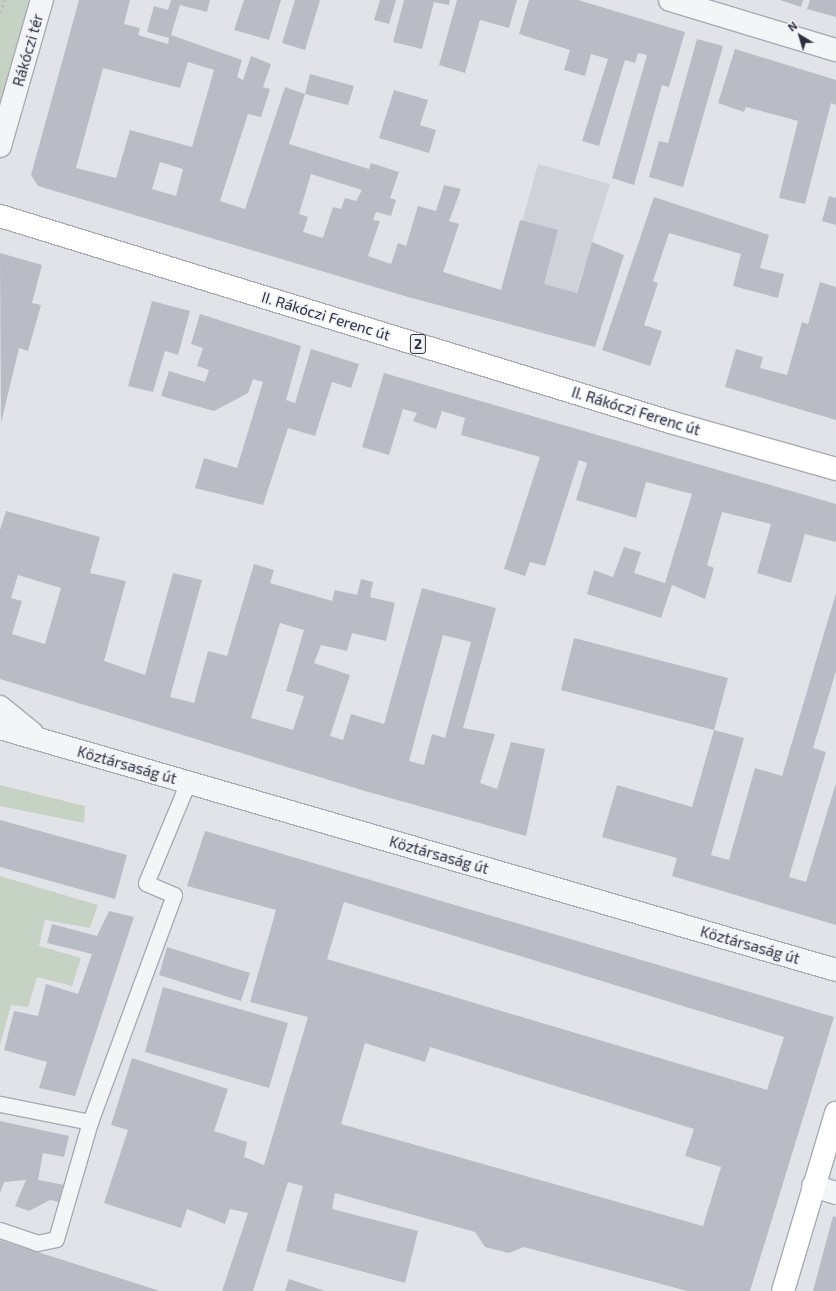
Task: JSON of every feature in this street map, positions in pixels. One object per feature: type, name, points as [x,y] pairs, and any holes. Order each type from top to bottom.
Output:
[{"type":"main road","name":"II. Rákóczi Ferenc út","points":[[0,216],[678,424],[836,470]]},
{"type":"main road","points":[[783,1291],[813,1186],[836,1113]]},
{"type":"street","name":"Rákóczi tér","points":[[0,146],[42,0]]},
{"type":"street","points":[[670,0],[836,50]]},
{"type":"street","name":"Köztársaság út","points":[[0,707],[41,740]]},
{"type":"street","name":"Köztársaság út","points":[[0,728],[836,970]]},
{"type":"street","points":[[813,1186],[836,1193]]},
{"type":"lane","points":[[0,1230],[37,1243],[56,1239],[90,1122],[174,895],[146,883],[188,782]]},
{"type":"lane","points":[[0,1104],[90,1122]]},
{"type":"path","points":[[0,13],[4,0]]},
{"type":"shaded area","points":[[538,164],[610,184],[563,335],[496,317]]},
{"type":"green space","points":[[0,0],[42,0],[0,146]]},
{"type":"green space","points":[[0,785],[85,806],[84,823],[0,806]]},
{"type":"green space","points":[[0,876],[98,905],[90,928],[45,920],[39,946],[81,958],[72,986],[37,977],[28,1007],[11,1005],[0,1045]]},
{"type":"building","points":[[79,0],[130,0],[124,24],[140,28],[138,35],[168,44],[169,38],[147,32],[154,6],[168,10],[171,0],[210,0],[207,12],[180,5],[171,35],[242,60],[237,77],[243,80],[251,56],[271,64],[263,87],[270,89],[261,117],[248,114],[220,201],[245,209],[285,87],[305,94],[289,144],[369,169],[371,163],[399,172],[390,198],[396,200],[391,216],[376,212],[373,220],[380,221],[368,256],[391,264],[398,243],[406,246],[418,206],[436,211],[444,185],[461,189],[449,221],[459,224],[443,272],[501,290],[520,220],[558,230],[544,284],[577,293],[592,242],[624,255],[595,347],[408,297],[38,186],[31,175]],"holes":[[[188,62],[214,70],[192,147],[130,130],[116,178],[76,168],[103,68],[180,88]],[[160,162],[183,169],[176,196],[152,189]],[[311,174],[362,190],[356,201],[345,198],[341,209],[333,207],[323,238],[303,232],[308,217],[299,214]]]},
{"type":"building","points":[[244,0],[281,0],[269,40],[234,30]]},
{"type":"building","points":[[295,0],[320,0],[305,50],[282,43]]},
{"type":"building","points":[[380,0],[396,0],[389,24],[374,20]]},
{"type":"building","points":[[404,0],[450,0],[449,5],[434,2],[422,49],[393,42]]},
{"type":"building","points":[[457,0],[517,0],[509,28],[480,20],[465,73],[439,65]]},
{"type":"building","points":[[529,0],[578,0],[685,32],[669,87],[662,85],[634,185],[612,178],[647,55],[638,53],[635,63],[625,60],[599,146],[582,141],[608,59],[591,54],[585,76],[564,70],[570,50],[519,34]]},
{"type":"building","points":[[780,0],[803,0],[801,7]]},
{"type":"building","points":[[810,0],[836,0],[836,17],[807,9]]},
{"type":"building","points":[[697,39],[723,46],[683,187],[649,177],[659,141],[668,143]]},
{"type":"building","points":[[735,49],[836,80],[836,105],[831,103],[805,204],[779,198],[798,121],[746,107],[744,112],[718,103]]},
{"type":"building","points":[[310,74],[354,86],[348,105],[305,94]]},
{"type":"building","points":[[394,90],[428,100],[420,125],[436,130],[429,153],[379,138]]},
{"type":"building","points":[[829,196],[836,198],[836,225],[822,221]]},
{"type":"building","points":[[654,197],[769,235],[760,268],[784,274],[778,298],[733,286],[741,254],[669,233],[653,281],[658,283],[644,325],[662,331],[650,366],[602,350]]},
{"type":"building","points":[[0,253],[42,265],[32,303],[41,305],[28,351],[19,348],[1,423]]},
{"type":"building","points":[[820,282],[836,287],[836,420],[725,387],[736,349],[763,357],[760,368],[787,375],[802,322],[808,324]]},
{"type":"building","points":[[152,301],[190,311],[178,355],[165,351],[153,392],[128,386]]},
{"type":"building","points":[[200,314],[301,346],[286,400],[295,403],[311,349],[359,364],[351,388],[332,382],[315,436],[288,428],[263,505],[195,488],[204,458],[237,468],[263,382],[253,379],[248,393],[214,411],[161,396],[169,371],[205,382],[209,370],[197,366],[203,348],[191,344]]},
{"type":"building","points":[[384,373],[836,504],[836,542],[805,534],[791,583],[757,573],[771,524],[722,512],[707,565],[714,568],[705,599],[672,585],[661,618],[587,594],[594,570],[613,577],[624,547],[641,552],[634,573],[665,583],[692,494],[646,482],[636,518],[576,500],[587,463],[579,460],[545,566],[530,562],[525,576],[504,569],[540,457],[461,435],[465,418],[442,411],[436,429],[413,421],[417,413],[403,409],[389,455],[362,447]]},
{"type":"building","points":[[6,511],[100,537],[90,573],[126,581],[104,661],[145,675],[173,573],[202,580],[170,697],[194,703],[208,651],[227,656],[254,564],[274,570],[270,583],[332,601],[335,590],[357,595],[361,579],[373,582],[370,597],[395,603],[386,641],[352,633],[347,651],[321,645],[314,663],[350,675],[330,736],[343,740],[351,714],[384,724],[422,588],[496,608],[463,728],[495,734],[480,783],[497,789],[511,742],[545,749],[526,836],[365,791],[0,679],[0,530]],"holes":[[[18,575],[61,588],[45,644],[12,634],[22,601],[11,598]],[[280,623],[304,630],[286,691],[304,696],[293,730],[251,718]],[[443,635],[471,642],[445,738],[432,734],[424,765],[409,761]]]},
{"type":"building","points":[[836,593],[836,671],[813,748],[826,752],[789,877],[806,882],[836,783],[836,925],[672,876],[677,858],[602,837],[617,785],[692,807],[714,730],[744,738],[711,855],[729,860],[755,768],[782,776]]},
{"type":"building","points":[[574,638],[728,678],[714,730],[561,690]]},
{"type":"building","points":[[0,820],[127,855],[115,899],[0,867]]},
{"type":"building","points":[[205,831],[834,1017],[750,1291],[687,1291],[524,1247],[509,1253],[485,1247],[475,1232],[335,1193],[332,1209],[418,1231],[405,1283],[286,1251],[303,1186],[288,1182],[253,1291],[222,1291],[248,1213],[230,1209],[225,1224],[187,1209],[181,1228],[104,1203],[128,1130],[111,1125],[132,1058],[228,1089],[214,1131],[247,1142],[244,1157],[264,1165],[308,1017],[250,1002],[276,910],[187,886]],"holes":[[[344,902],[784,1037],[767,1090],[327,959]],[[365,1043],[425,1062],[430,1047],[694,1129],[685,1156],[721,1167],[703,1226],[341,1124]]]},
{"type":"building","points":[[109,911],[134,917],[75,1096],[39,1088],[47,1062],[4,1050],[14,1011],[38,1016],[46,984],[78,994],[92,954],[47,943],[52,924],[97,936]]},
{"type":"building","points":[[167,947],[250,973],[241,1001],[159,975]]},
{"type":"building","points":[[163,987],[288,1023],[269,1088],[145,1052]]},
{"type":"building","points":[[0,1121],[69,1136],[64,1157],[43,1153],[38,1180],[65,1185],[59,1202],[50,1200],[29,1211],[15,1206],[26,1180],[4,1182],[0,1193]]},
{"type":"building","points":[[833,1216],[836,1217],[836,1291],[813,1291]]},
{"type":"building","points":[[0,1240],[160,1291],[0,1291]]},
{"type":"building","points":[[289,1279],[325,1291],[285,1291]]}]
